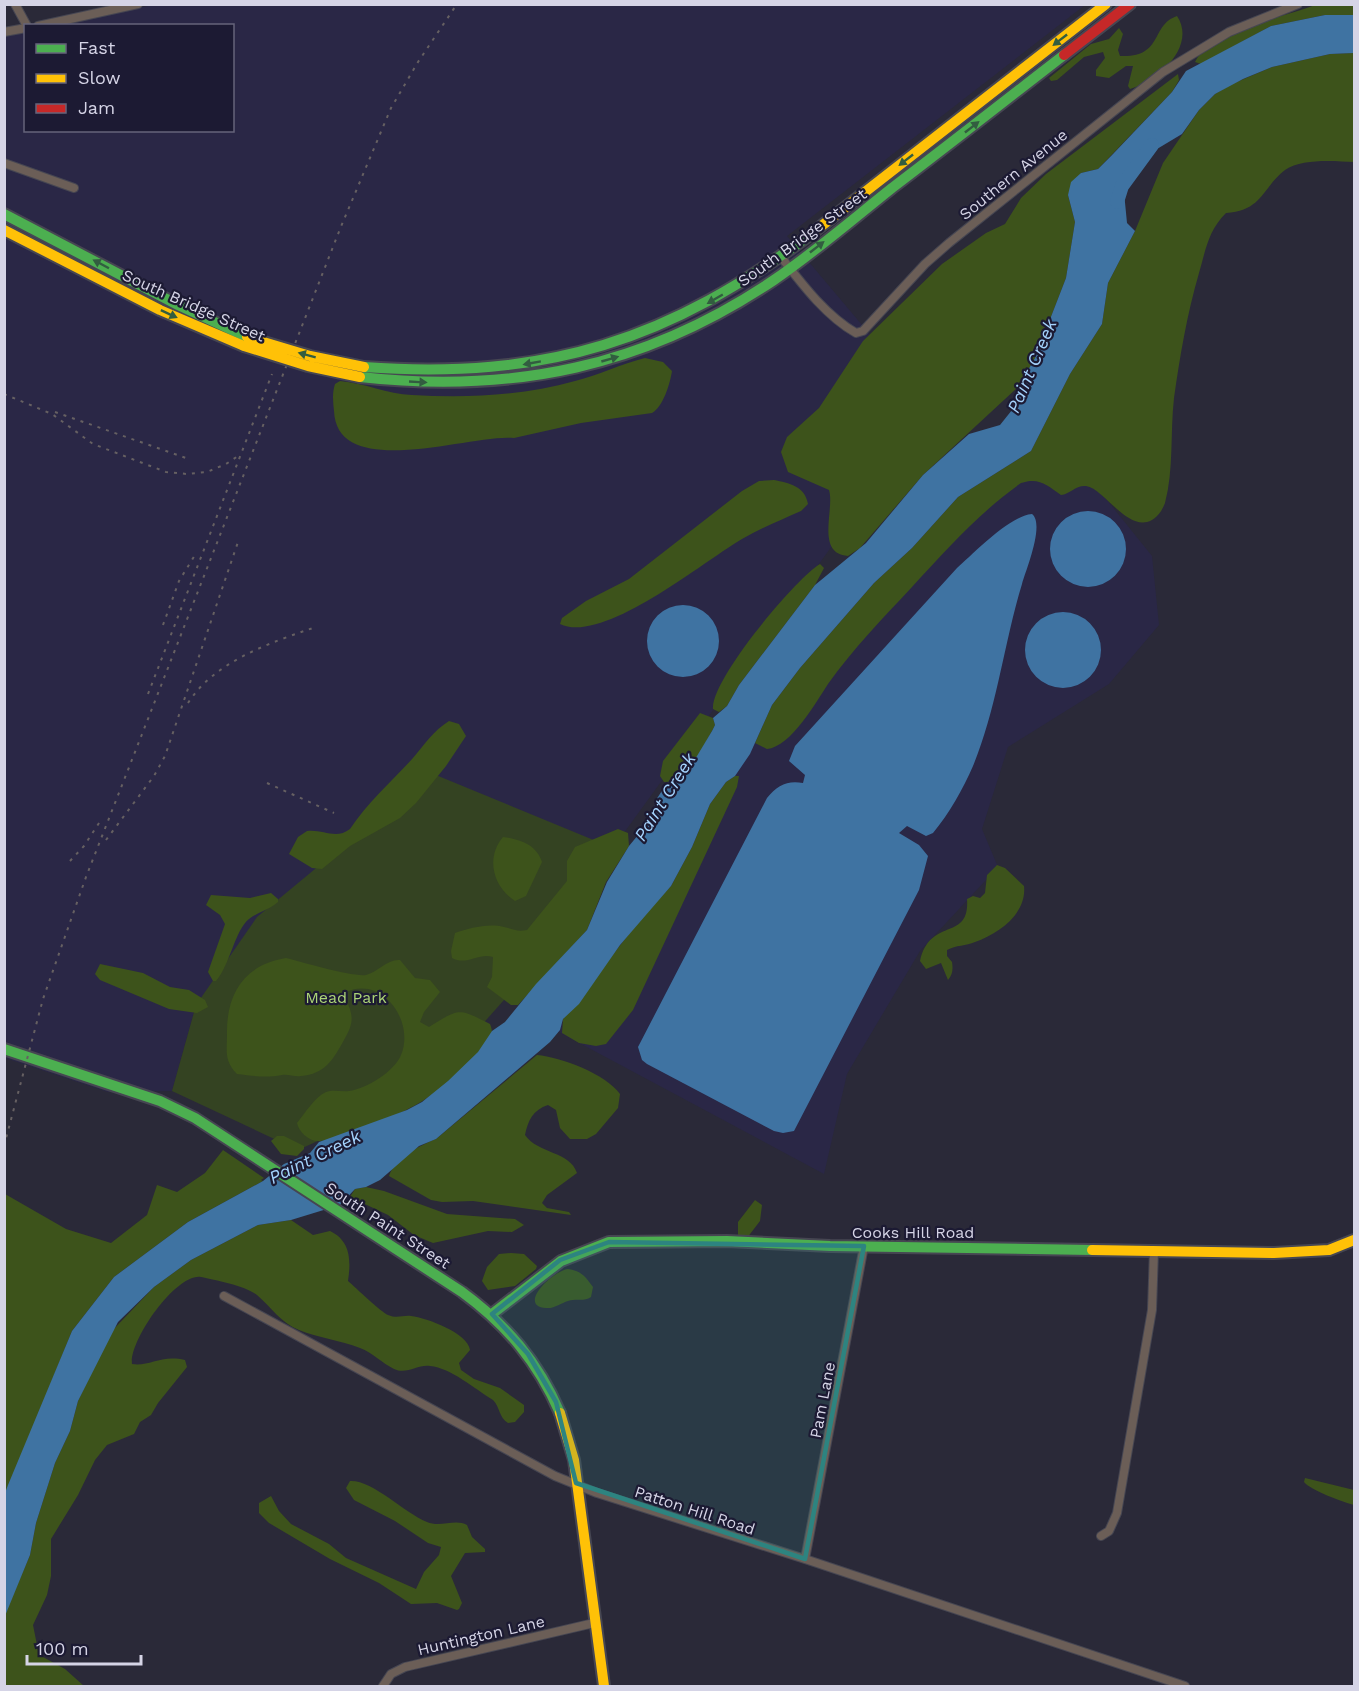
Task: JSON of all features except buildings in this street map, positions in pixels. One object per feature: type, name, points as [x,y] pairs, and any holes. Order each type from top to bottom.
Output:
[{"type":"main road","name":"South Bridge Street","points":[[362,372],[480,369],[521,365],[589,351],[645,333],[702,307],[781,256],[1106,4]]},
{"type":"main road","name":"South Bridge Street","points":[[4,230],[160,310],[246,342],[310,356],[362,372],[447,384],[525,379],[583,367],[645,348],[722,312],[790,269],[1130,4]]},
{"type":"main road","name":"South Bridge Street","points":[[4,214],[246,342]]},
{"type":"main road","name":"South Paint Street","points":[[4,1049],[160,1101],[195,1118],[253,1153],[492,1314],[528,1354],[556,1402],[574,1460],[604,1686]]},
{"type":"main road","name":"Cooks Hill Road","points":[[492,1314],[560,1260],[609,1242],[727,1241],[864,1246],[1300,1252],[1329,1250],[1354,1240]]},
{"type":"street","points":[[15,4],[24,24]]},
{"type":"street","points":[[47,24],[138,4]]},
{"type":"street","name":"Southern Avenue","points":[[781,256],[813,296],[847,328],[856,333],[863,331],[949,243],[1146,85],[1206,43],[1257,19],[1298,4]]},
{"type":"street","points":[[4,32],[24,27]]},
{"type":"street","points":[[4,163],[74,188]]},
{"type":"street","name":"Pam Lane","points":[[805,1559],[864,1246]]},
{"type":"street","points":[[1101,1536],[1109,1531],[1117,1513],[1152,1310],[1154,1250]]},
{"type":"street","name":"Patton Hill Road","points":[[224,1296],[507,1452],[548,1473],[597,1493],[805,1559],[1185,1686]]},
{"type":"street","name":"Huntington Lane","points":[[383,1686],[391,1674],[405,1667],[594,1623]]},
{"type":"highlighted area","points":[[609,1242],[864,1246],[805,1559],[576,1483],[556,1402],[528,1354],[492,1314],[560,1260]]},
{"type":"shaded area","points":[[158,4],[1085,5],[787,236],[932,408],[613,848],[196,1005],[172,1091],[108,1092],[5,1058],[5,35],[24,31],[24,132],[234,132],[234,24],[57,24]]},
{"type":"shaded area","points":[[1038,456],[1098,489],[1152,556],[1159,625],[1109,684],[1008,747],[982,829],[998,867],[920,951],[847,1074],[824,1174],[557,1031],[712,793],[850,623]]},
{"type":"green space","points":[[1315,5],[1354,5],[1354,15],[1325,15],[1271,26],[1201,64],[1195,62],[1204,50],[1232,32]]},
{"type":"green space","points":[[1177,16],[1182,27],[1182,39],[1178,50],[1162,71],[1141,85],[1130,89],[1128,86],[1133,66],[1126,66],[1109,78],[1096,76],[1096,70],[1105,58],[1103,52],[1084,57],[1057,80],[1051,81],[1049,78],[1091,44],[1109,39],[1119,28],[1123,34],[1118,50],[1120,56],[1144,52],[1150,47],[1163,26]]},
{"type":"green space","points":[[1354,53],[1354,162],[1319,161],[1292,166],[1277,177],[1255,203],[1247,208],[1226,213],[1211,234],[1184,335],[1174,398],[1168,490],[1165,503],[1158,515],[1147,522],[1130,519],[1093,488],[1086,486],[1061,495],[1047,485],[1038,482],[1021,483],[991,506],[964,532],[879,622],[838,671],[810,712],[785,741],[767,749],[755,743],[772,705],[800,668],[874,583],[912,548],[958,497],[1031,451],[1070,374],[1102,324],[1108,283],[1135,231],[1163,163],[1199,110],[1215,94],[1272,67],[1330,54]]},
{"type":"green space","points":[[1178,74],[1179,80],[1172,92],[1098,169],[1081,173],[1068,195],[1075,222],[1066,278],[1035,358],[1019,386],[923,475],[860,548],[848,556],[838,553],[832,548],[829,539],[829,490],[788,472],[781,452],[787,437],[819,408],[863,341],[942,264],[986,233],[1005,224],[1021,198],[1046,174]]},
{"type":"green space","points":[[645,358],[663,362],[672,371],[663,401],[652,413],[581,423],[514,438],[495,438],[410,450],[381,450],[358,445],[341,433],[334,411],[334,387],[340,381],[403,394],[494,395],[535,390],[584,379]]},
{"type":"green space","points":[[774,480],[800,489],[808,504],[801,511],[742,539],[653,598],[626,612],[601,623],[579,627],[560,624],[562,618],[586,601],[629,579],[742,491],[759,481]]},
{"type":"green space","points":[[820,564],[824,568],[815,585],[739,685],[727,706],[719,712],[713,709],[716,695],[739,655],[792,589]]},
{"type":"green space","points":[[700,713],[713,718],[715,725],[712,731],[687,771],[673,781],[664,782],[660,776],[663,761]]},
{"type":"green space","points":[[449,721],[459,724],[466,736],[446,766],[416,803],[400,818],[350,846],[322,869],[312,868],[289,854],[298,837],[307,831],[340,834],[350,829],[372,801],[438,729]]},
{"type":"green space","name":"Mead Park","points":[[431,773],[613,848],[556,942],[419,1095],[298,1150],[172,1091],[196,1005],[257,917]]},
{"type":"green space","points":[[739,776],[737,787],[633,1010],[606,1044],[596,1046],[579,1043],[562,1033],[563,1019],[642,917],[671,886],[692,847],[710,804],[726,782]]},
{"type":"green space","points":[[618,829],[628,833],[629,846],[606,882],[587,930],[518,1005],[511,1005],[487,987],[492,977],[493,957],[483,956],[463,961],[452,958],[451,951],[455,933],[485,926],[527,930],[567,881],[567,861],[575,847]]},
{"type":"green space","points":[[503,837],[516,839],[532,847],[542,862],[526,896],[515,901],[501,887],[494,871],[494,853]]},
{"type":"green space","points":[[997,865],[1005,868],[1024,886],[1024,896],[1016,914],[1002,928],[984,938],[947,950],[947,956],[952,962],[952,974],[948,980],[941,963],[926,969],[920,961],[925,947],[932,938],[962,921],[966,912],[967,899],[973,896],[980,898],[985,893],[987,875]]},
{"type":"green space","points":[[271,893],[278,899],[278,902],[244,924],[221,974],[216,981],[213,981],[208,972],[225,924],[220,915],[206,905],[211,895],[250,898]]},
{"type":"green space","points":[[286,958],[359,975],[366,975],[395,960],[400,960],[415,978],[430,980],[440,992],[424,1012],[420,1022],[429,1027],[453,1013],[465,1013],[490,1024],[492,1034],[468,1064],[419,1103],[356,1132],[330,1140],[312,1140],[302,1133],[297,1123],[310,1106],[326,1092],[356,1090],[386,1073],[401,1055],[404,1029],[393,1005],[372,990],[360,988],[346,992],[345,998],[352,1019],[350,1029],[336,1054],[322,1069],[309,1075],[299,1076],[237,1074],[228,1060],[227,1051],[227,1020],[234,995],[240,984],[258,967]]},
{"type":"green space","points":[[100,964],[143,973],[170,987],[189,990],[205,1000],[208,1007],[197,1013],[169,1009],[100,980],[95,974]]},
{"type":"green space","points":[[537,1055],[558,1059],[594,1073],[620,1094],[618,1108],[596,1134],[587,1139],[570,1139],[560,1128],[556,1110],[548,1105],[532,1116],[528,1125],[525,1135],[531,1141],[568,1160],[577,1173],[547,1195],[542,1203],[547,1208],[569,1212],[571,1215],[473,1201],[431,1200],[389,1176],[402,1158],[436,1139]]},
{"type":"green space","points":[[277,1136],[284,1136],[304,1146],[304,1149],[297,1156],[281,1154],[271,1141]]},
{"type":"green space","points":[[223,1150],[264,1178],[261,1180],[263,1181],[188,1222],[114,1277],[72,1331],[5,1496],[5,1194],[66,1229],[111,1243],[147,1215],[157,1185],[177,1192],[205,1173]]},
{"type":"green space","points":[[366,1187],[384,1191],[447,1214],[515,1219],[524,1225],[512,1232],[488,1231],[433,1243],[414,1235],[388,1215],[350,1197],[355,1189]]},
{"type":"green space","points":[[755,1200],[762,1205],[760,1221],[747,1238],[738,1237],[738,1222]]},
{"type":"green space","points":[[291,1220],[313,1235],[330,1231],[337,1235],[348,1252],[348,1281],[385,1313],[394,1317],[411,1316],[427,1320],[455,1332],[468,1344],[470,1350],[459,1363],[461,1370],[474,1379],[500,1388],[524,1405],[524,1412],[515,1422],[508,1423],[493,1400],[446,1371],[426,1366],[399,1371],[360,1348],[306,1333],[293,1327],[281,1319],[257,1295],[246,1289],[201,1277],[191,1279],[179,1286],[156,1310],[138,1340],[132,1364],[177,1359],[185,1360],[187,1367],[151,1415],[140,1422],[134,1434],[107,1445],[95,1460],[78,1495],[51,1539],[51,1576],[47,1595],[33,1625],[37,1645],[43,1657],[65,1669],[84,1686],[5,1686],[4,1616],[30,1555],[36,1523],[55,1463],[70,1431],[78,1401],[111,1332],[154,1287],[191,1260],[258,1225]]},
{"type":"green space","points":[[499,1254],[524,1254],[537,1266],[536,1269],[515,1286],[488,1290],[482,1281],[487,1267]]},
{"type":"green space","points":[[568,1269],[580,1273],[588,1280],[593,1287],[591,1297],[568,1301],[552,1308],[538,1306],[535,1301],[540,1288],[561,1271]]},
{"type":"green space","points":[[1305,1478],[1354,1490],[1354,1505],[1313,1489],[1304,1482]]},
{"type":"green space","points":[[350,1481],[359,1482],[378,1491],[432,1524],[458,1522],[467,1525],[472,1537],[485,1549],[485,1552],[465,1553],[451,1576],[462,1603],[459,1609],[437,1603],[411,1604],[379,1583],[330,1559],[269,1523],[259,1513],[259,1503],[271,1496],[279,1511],[291,1524],[329,1544],[346,1558],[416,1589],[424,1572],[439,1555],[441,1547],[428,1543],[395,1521],[354,1500],[346,1488]]},
{"type":"water","points":[[1325,15],[1354,15],[1354,53],[1330,54],[1272,67],[1243,79],[1215,94],[1199,110],[1182,134],[1137,161],[1123,182],[1127,223],[1135,231],[1108,283],[1102,324],[1070,374],[1031,451],[958,497],[912,548],[874,583],[800,668],[772,705],[750,754],[735,776],[726,782],[710,804],[692,847],[671,886],[620,945],[579,1004],[563,1019],[560,1030],[550,1042],[436,1139],[419,1146],[380,1180],[366,1187],[355,1189],[340,1205],[291,1220],[258,1225],[191,1260],[154,1287],[118,1322],[78,1401],[70,1431],[55,1463],[36,1523],[30,1555],[5,1616],[4,1496],[72,1331],[114,1277],[188,1222],[263,1181],[284,1164],[310,1153],[319,1142],[407,1110],[422,1102],[478,1052],[492,1031],[505,1022],[536,984],[587,930],[607,882],[629,846],[652,818],[656,800],[667,783],[681,776],[691,766],[715,725],[713,718],[727,706],[739,685],[815,585],[866,543],[923,475],[969,434],[1000,425],[1016,405],[1019,386],[1035,358],[1066,278],[1075,222],[1068,195],[1071,182],[1081,173],[1098,169],[1172,92],[1186,71],[1271,26]]},
{"type":"water","points":[[1081,511],[1095,511],[1109,517],[1120,528],[1124,534],[1126,549],[1124,564],[1115,576],[1103,585],[1081,587],[1067,581],[1056,570],[1050,556],[1050,542],[1056,528],[1067,517]]},
{"type":"water","points":[[1032,514],[1035,519],[1036,537],[1016,606],[988,721],[973,766],[945,818],[933,833],[926,836],[907,826],[899,833],[919,845],[928,856],[919,890],[794,1131],[783,1133],[774,1131],[647,1064],[642,1060],[638,1047],[767,798],[783,784],[803,783],[805,775],[789,761],[795,746],[957,568],[1003,528],[1023,516]]},
{"type":"water","points":[[683,605],[697,608],[709,615],[716,627],[719,641],[716,655],[709,667],[697,674],[683,677],[669,674],[657,667],[650,655],[647,641],[650,627],[657,615],[669,608]]},
{"type":"water","points":[[1071,612],[1084,618],[1095,629],[1101,642],[1099,665],[1084,682],[1071,688],[1055,688],[1042,682],[1027,665],[1025,642],[1031,629],[1048,614]]},
{"type":"waterway","name":"Paint Creek","points":[[1117,202],[1122,186],[1152,145]]},
{"type":"railway","points":[[4,1146],[43,999],[86,877],[340,229],[391,108],[418,62],[457,4]]},
{"type":"railway","points":[[148,694],[272,374]]},
{"type":"railway","points":[[4,394],[52,414],[93,444],[166,472],[187,474],[207,472],[226,464],[241,454]]},
{"type":"railway","points":[[55,412],[186,458]]},
{"type":"railway","points":[[106,840],[154,776],[165,756],[238,542]]},
{"type":"railway","points":[[163,625],[179,581],[195,555]]},
{"type":"railway","points":[[188,703],[212,676],[227,665],[279,640],[313,628]]},
{"type":"railway","points":[[267,783],[334,813]]},
{"type":"railway","points":[[70,861],[84,846],[101,820]]},
{"type":"traffic: fast","points":[[360,377],[416,381],[471,381],[524,377],[576,368],[627,353],[676,334],[725,310],[774,280],[1064,55]]},
{"type":"traffic: fast","points":[[4,214],[178,305],[247,337]]},
{"type":"traffic: fast","points":[[364,367],[430,369],[491,367],[549,359],[603,345],[656,326],[709,300],[761,269],[815,231]]},
{"type":"traffic: fast","points":[[4,1049],[160,1101],[195,1118],[462,1292],[507,1331],[520,1346],[542,1377],[560,1413]]},
{"type":"traffic: fast","points":[[492,1314],[561,1261],[609,1242],[727,1241],[830,1246],[1092,1250]]},
{"type":"traffic: slow","points":[[815,231],[1106,4]]},
{"type":"traffic: slow","points":[[4,230],[160,310],[244,346]]},
{"type":"traffic: slow","points":[[247,337],[310,356],[364,367]]},
{"type":"traffic: slow","points":[[244,346],[308,366],[360,377]]},
{"type":"traffic: slow","points":[[1092,1250],[1274,1253],[1329,1250],[1354,1240]]},
{"type":"traffic: slow","points":[[560,1413],[574,1460],[604,1686]]},
{"type":"traffic: jam","points":[[1064,55],[1130,4]]}]
